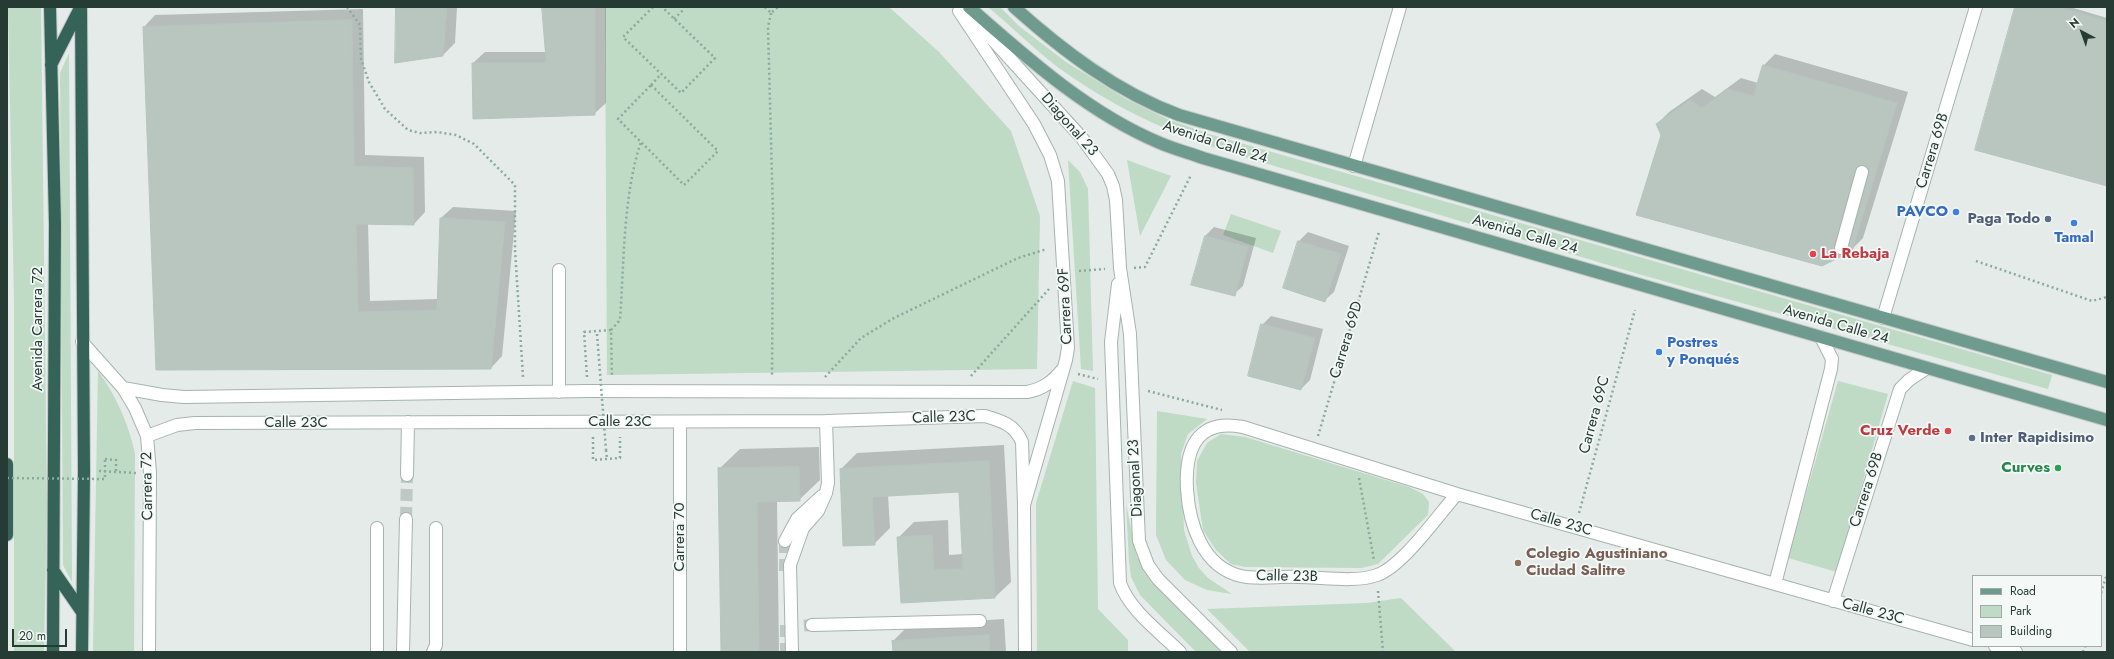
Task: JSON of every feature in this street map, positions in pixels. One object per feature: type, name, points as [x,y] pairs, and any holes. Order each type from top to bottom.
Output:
[{"type":"highway","name":"Avenida Carrera 72","points":[[50,7],[55,224],[53,652]]},
{"type":"highway","points":[[51,66],[80,7]]},
{"type":"highway","points":[[80,7],[84,472],[82,652]]},
{"type":"highway","points":[[7,464],[7,534]]},
{"type":"highway","points":[[53,570],[82,612]]},
{"type":"main road","name":"Avenida Calle 24","points":[[970,7],[1047,74],[1095,107],[1160,143],[1203,158],[2107,420]]},
{"type":"main road","name":"Avenida Calle 24","points":[[1014,7],[1062,47],[1135,96],[1155,106],[1217,127],[2107,382]]},
{"type":"main road","points":[[2094,378],[2107,387]]},
{"type":"street","name":"Carrera 69F","points":[[956,7],[1034,124],[1050,154],[1058,181],[1068,348],[1066,360],[1024,505],[1025,652]]},
{"type":"street","name":"Diagonal 23","points":[[963,7],[1082,138],[1108,174],[1114,186],[1120,268],[1130,334],[1139,541],[1148,565],[1158,579],[1232,652]]},
{"type":"street","points":[[1354,166],[1400,7]]},
{"type":"street","name":"Carrera 69B","points":[[1883,318],[1976,7]]},
{"type":"street","points":[[1840,248],[1862,172]]},
{"type":"street","name":"Diagonal 23","points":[[1120,268],[1111,342],[1120,583],[1133,605],[1180,652]]},
{"type":"street","points":[[559,270],[560,392]]},
{"type":"street","points":[[1775,584],[1831,369],[1832,359],[1821,337]]},
{"type":"street","name":"Carrera 72","points":[[82,342],[123,388],[135,408],[146,436],[150,473],[149,652]]},
{"type":"street","name":"Carrera 69B","points":[[1833,601],[1900,389],[1909,380],[1927,368]]},
{"type":"street","name":"Calle 23C","points":[[123,388],[162,395],[184,397],[588,391],[813,392],[1035,390],[1052,382],[1062,370]]},
{"type":"street","name":"Calle 23C","points":[[146,436],[178,425],[195,423],[826,421],[985,416],[1002,421],[1012,426],[1019,434],[1022,442],[1024,505]]},
{"type":"street","points":[[792,652],[790,565],[803,528],[818,511],[826,493],[828,483],[826,421]]},
{"type":"street","points":[[407,475],[408,422]]},
{"type":"street","name":"Carrera 70","points":[[680,422],[680,652]]},
{"type":"street","name":"Calle 23B","points":[[1243,427],[1231,424],[1209,429],[1202,434],[1192,446],[1186,473],[1189,510],[1195,532],[1206,552],[1223,568],[1241,576],[1348,579],[1377,575]]},
{"type":"street","name":"Calle 23C","points":[[1243,427],[1457,494],[1972,640]]},
{"type":"street","points":[[785,541],[798,519],[826,493]]},
{"type":"street","points":[[1377,575],[1396,564],[1457,494]]},
{"type":"street","points":[[403,652],[406,519]]},
{"type":"street","points":[[377,528],[377,652]]},
{"type":"street","points":[[433,652],[436,645],[436,528]]},
{"type":"street","points":[[812,625],[980,621]]},
{"type":"street","points":[[1998,647],[2016,652]]},
{"type":"path","points":[[347,7],[360,25],[361,59],[369,82],[385,109],[408,130],[420,133],[437,132],[456,135],[474,144],[515,185],[516,258],[524,392]]},
{"type":"path","points":[[653,7],[623,37],[681,93],[715,58],[662,7]]},
{"type":"path","points":[[765,7],[771,14]]},
{"type":"path","points":[[772,392],[773,214],[768,27],[771,14],[778,7]]},
{"type":"path","points":[[674,19],[684,8]]},
{"type":"path","points":[[651,85],[718,151],[684,185],[618,119],[661,74]]},
{"type":"path","points":[[588,391],[584,332],[611,330],[620,320],[633,163],[641,142]]},
{"type":"path","points":[[1145,267],[1191,175]]},
{"type":"path","name":"Carrera 69D","points":[[1314,449],[1379,232]]},
{"type":"path","points":[[813,392],[842,356],[860,338],[894,318],[1018,258],[1040,250],[1062,246]]},
{"type":"path","points":[[1976,261],[2092,301],[2107,297]]},
{"type":"path","points":[[957,391],[1064,272]]},
{"type":"path","name":"Carrera 69C","points":[[1575,527],[1635,310]]},
{"type":"path","points":[[611,330],[613,391]]},
{"type":"path","points":[[598,332],[607,459]]},
{"type":"path","points":[[1062,370],[1112,383]]},
{"type":"path","points":[[1132,387],[1229,412]]},
{"type":"path","points":[[1311,432],[1318,434]]},
{"type":"path","points":[[593,444],[594,460],[620,458],[620,442]]},
{"type":"path","points":[[7,478],[105,479],[105,459],[116,460],[116,473]]},
{"type":"path","points":[[1356,462],[1377,575],[1383,652]]},
{"type":"path","points":[[84,472],[150,473]]},
{"type":"path","points":[[2102,590],[2107,574]]},
{"type":"green space","points":[[8,7],[41,7],[47,507],[44,652],[14,652],[14,299]]},
{"type":"green space","points":[[605,7],[889,7],[939,52],[1011,131],[1040,216],[1037,369],[607,375]]},
{"type":"green space","points":[[988,7],[1000,7],[1019,26],[1066,62],[1126,99],[1167,119],[1209,134],[2052,375],[2048,389],[1642,275],[1207,145],[1161,127],[1118,106],[1076,80],[1038,51]]},
{"type":"green space","points":[[69,53],[72,582],[63,565],[60,73]]},
{"type":"green space","points":[[1068,160],[1080,172],[1088,189],[1093,371],[1081,369]]},
{"type":"green space","points":[[1127,160],[1171,176],[1140,236]]},
{"type":"green space","points":[[1231,214],[1281,231],[1273,253],[1223,235]]},
{"type":"green space","points":[[98,371],[111,390],[121,411],[135,454],[134,652],[93,652]]},
{"type":"green space","points":[[1073,381],[1095,388],[1098,609],[1128,640],[1128,652],[1037,652],[1036,503]]},
{"type":"green space","points":[[1838,381],[1888,394],[1837,572],[1788,558]]},
{"type":"green space","points":[[1157,411],[1207,419],[1188,434],[1181,454],[1184,530],[1192,556],[1199,568],[1208,578],[1232,594],[1207,590],[1185,580],[1166,560],[1156,535]]},
{"type":"green space","points":[[1221,434],[1245,437],[1409,487],[1423,494],[1429,502],[1428,515],[1378,564],[1361,568],[1245,567],[1231,564],[1216,550],[1203,530],[1196,483],[1197,461],[1207,443]]},
{"type":"green space","points":[[1126,504],[1137,557],[1145,569],[1224,652],[1196,652],[1140,595],[1131,577]]},
{"type":"green space","points":[[1401,598],[1456,652],[1250,652],[1207,609],[1367,603]]},
{"type":"building","points":[[396,7],[447,7],[443,56],[395,63]]},
{"type":"building","points":[[542,7],[595,7],[595,115],[473,119],[472,63],[546,63]]},
{"type":"building","points":[[2015,7],[2059,7],[2107,21],[2107,186],[1975,150]]},
{"type":"building","points":[[352,20],[354,166],[413,168],[414,225],[356,224],[358,312],[437,310],[440,218],[505,222],[491,369],[156,370],[143,27]]},
{"type":"building","points":[[1763,65],[1897,103],[1852,251],[1822,266],[1636,215],[1661,135],[1656,124],[1690,100],[1702,108],[1728,89],[1753,96]]},
{"type":"building","points":[[1205,236],[1248,247],[1235,296],[1191,285]]},
{"type":"building","points":[[1298,241],[1341,254],[1325,302],[1283,288]]},
{"type":"building","points":[[1261,324],[1315,338],[1301,390],[1248,376]]},
{"type":"building","points":[[989,461],[995,598],[901,603],[897,537],[932,535],[934,570],[963,569],[959,492],[872,497],[875,545],[843,546],[840,469]]},
{"type":"building","points":[[799,467],[800,501],[757,502],[759,652],[721,652],[718,468]]},
{"type":"building","points":[[989,635],[990,652],[893,652],[892,641]]},
{"type":"tunnel","points":[[406,519],[407,475]]},
{"type":"tunnel","points":[[785,541],[785,577]]},
{"type":"tunnel","points":[[786,625],[786,652]]},
{"type":"tunnel","points":[[786,627],[812,625]]},
{"type":"place","name":"PAVCO","points":[[1956,212]]},
{"type":"place","name":"Paga Todo","points":[[2048,219]]},
{"type":"place","name":"Tamal","points":[[2074,223]]},
{"type":"place","name":"La Rebaja","points":[[1813,254]]},
{"type":"place","name":"Postres y Ponqués","points":[[1659,352]]},
{"type":"place","name":"Cruz Verde","points":[[1948,431]]},
{"type":"place","name":"Inter Rapidisimo","points":[[1972,438]]},
{"type":"place","name":"Curves","points":[[2058,468]]},
{"type":"place","name":"Colegio Agustiniano Ciudad Salitre","points":[[1518,563]]}]
